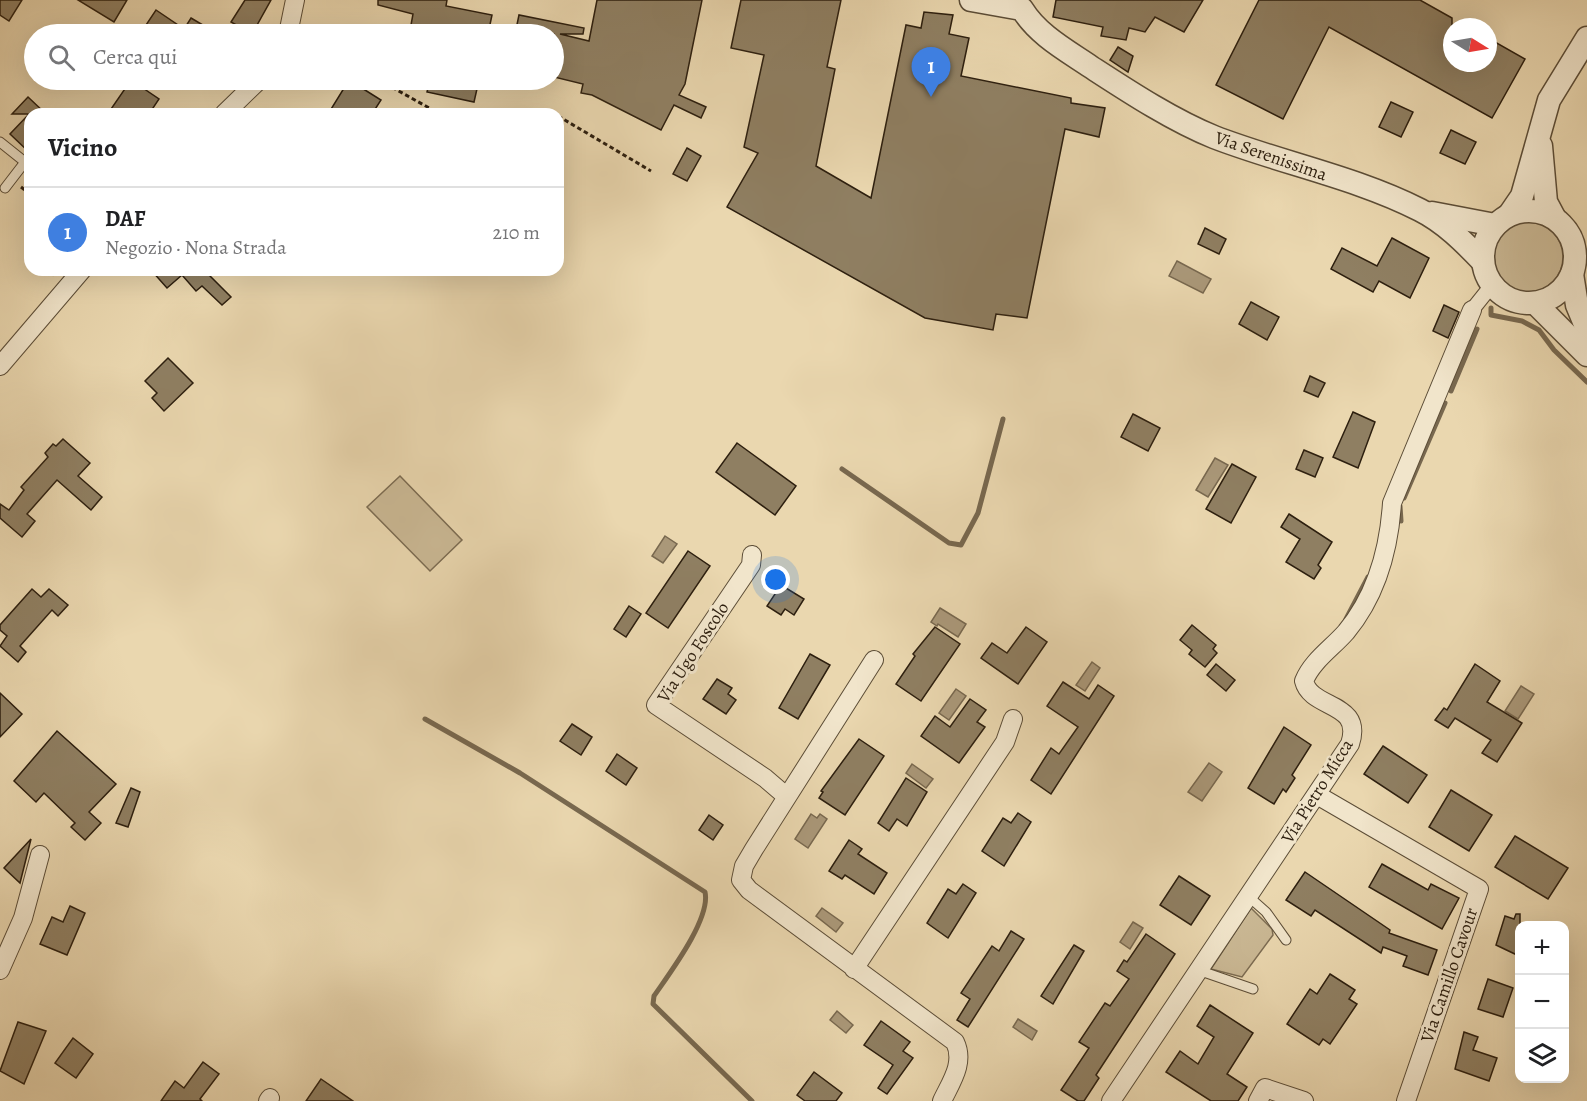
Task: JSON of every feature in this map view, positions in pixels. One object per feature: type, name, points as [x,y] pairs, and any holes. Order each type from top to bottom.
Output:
[{"type":"street","points":[[291,24],[295,0]]},
{"type":"street","points":[[970,0],[1025,4]]},
{"type":"street","name":"Via Serenissima","points":[[1025,4],[1033,26],[1125,89],[1212,136],[1383,194],[1422,211],[1458,236],[1483,262],[1492,285]]},
{"type":"street","points":[[1483,262],[1486,242],[1522,196],[1550,100],[1587,38]]},
{"type":"street","points":[[230,108],[249,90]]},
{"type":"street","points":[[1540,132],[1546,202],[1554,217],[1566,228],[1573,242],[1575,258],[1572,274],[1577,305],[1587,329]]},
{"type":"street","name":"Via Serenissima","points":[[1422,211],[1502,220],[1532,211],[1554,217]]},
{"type":"street","points":[[1492,285],[1504,296],[1519,302],[1535,303],[1558,293],[1572,274]]},
{"type":"street","points":[[0,366],[77,276]]},
{"type":"street","name":"Via Pietro Micca","points":[[1111,1101],[1350,744],[1353,727],[1344,713],[1310,692],[1304,681],[1317,662],[1363,608],[1377,579],[1390,535],[1392,503],[1472,310],[1492,285]]},
{"type":"street","points":[[1535,303],[1587,355]]},
{"type":"street","name":"Via Ugo Foscolo","points":[[752,555],[751,565],[656,705],[765,778],[786,796]]},
{"type":"street","points":[[874,660],[786,796],[744,866],[741,880],[749,890],[955,1042],[960,1052],[959,1063],[942,1101]]},
{"type":"street","points":[[854,969],[1005,742],[1013,719]]},
{"type":"street","name":"Via Camillo Cavour","points":[[1317,795],[1479,889],[1406,1101]]},
{"type":"street","points":[[0,970],[23,918],[40,855]]},
{"type":"street","points":[[1258,1101],[1265,1088],[1304,1101]]},
{"type":"lane","points":[[0,142],[24,161]]},
{"type":"lane","points":[[5,188],[24,168]]},
{"type":"lane","points":[[1248,896],[1266,912],[1286,940]]},
{"type":"lane","points":[[1198,970],[1253,989]]},
{"type":"path","points":[[397,90],[429,108]]},
{"type":"path","points":[[564,119],[651,171]]},
{"type":"shaded area","points":[[1528,222],[1541,225],[1553,232],[1560,244],[1563,257],[1560,270],[1553,282],[1541,289],[1528,292],[1515,289],[1503,282],[1496,270],[1493,257],[1496,244],[1503,232],[1515,225]]},
{"type":"shaded area","points":[[1177,261],[1211,279],[1203,293],[1169,276]]},
{"type":"shaded area","points":[[1215,458],[1228,465],[1208,497],[1196,490]]},
{"type":"shaded area","points":[[400,476],[462,540],[430,571],[367,507]]},
{"type":"shaded area","points":[[665,536],[677,544],[663,563],[652,556]]},
{"type":"shaded area","points":[[940,608],[966,624],[958,637],[931,622]]},
{"type":"shaded area","points":[[1092,662],[1100,668],[1085,691],[1076,685]]},
{"type":"shaded area","points":[[1521,686],[1534,694],[1518,719],[1505,711]]},
{"type":"shaded area","points":[[956,689],[966,696],[949,720],[939,713]]},
{"type":"shaded area","points":[[1209,763],[1222,772],[1202,801],[1188,792]]},
{"type":"shaded area","points":[[912,764],[933,779],[926,788],[906,773]]},
{"type":"shaded area","points":[[811,814],[817,818],[820,814],[827,819],[808,848],[795,839]]},
{"type":"shaded area","points":[[822,908],[843,923],[836,932],[816,916]]},
{"type":"shaded area","points":[[1251,908],[1272,929],[1273,935],[1242,977],[1211,969]]},
{"type":"shaded area","points":[[1133,922],[1143,928],[1130,949],[1120,942]]},
{"type":"shaded area","points":[[837,1011],[853,1025],[846,1033],[830,1020]]},
{"type":"shaded area","points":[[1018,1019],[1037,1031],[1032,1040],[1013,1027]]},
{"type":"building","points":[[0,0],[22,0],[9,21],[0,15]]},
{"type":"building","points":[[78,0],[127,0],[114,22]]},
{"type":"building","points":[[245,0],[271,0],[258,24],[231,22]]},
{"type":"building","points":[[378,0],[447,0],[446,6],[492,15],[490,24],[411,24],[413,14],[378,5]]},
{"type":"building","points":[[597,0],[702,0],[685,84],[679,95],[706,107],[701,118],[674,105],[661,130],[592,95],[581,93],[583,84],[564,79],[564,35],[589,41]]},
{"type":"building","points":[[741,0],[841,0],[827,67],[835,69],[816,166],[871,198],[906,25],[921,28],[924,12],[953,15],[949,34],[969,38],[961,76],[1071,98],[1071,103],[1105,108],[1099,137],[1065,129],[1027,318],[996,314],[993,330],[925,318],[727,207],[758,153],[744,147],[764,55],[731,48]]},
{"type":"building","points":[[1056,0],[1203,0],[1184,32],[1155,17],[1145,32],[1129,28],[1126,40],[1101,36],[1103,27],[1053,17]]},
{"type":"building","points":[[1259,0],[1420,0],[1452,18],[1443,18],[1443,72],[1497,72],[1497,43],[1525,59],[1492,118],[1329,27],[1283,119],[1216,85]]},
{"type":"building","points":[[156,10],[177,24],[147,24]]},
{"type":"building","points":[[519,15],[564,24],[517,24]]},
{"type":"building","points":[[191,18],[201,24],[187,24]]},
{"type":"building","points":[[564,24],[584,28],[583,34],[564,34]]},
{"type":"building","points":[[1118,47],[1133,56],[1128,72],[1110,60]]},
{"type":"building","points":[[124,90],[146,90],[159,99],[153,108],[112,108]]},
{"type":"building","points":[[343,90],[365,90],[381,100],[376,108],[332,108]]},
{"type":"building","points":[[428,90],[477,90],[474,102],[427,92]]},
{"type":"building","points":[[28,97],[40,108],[24,108],[24,114],[12,114]]},
{"type":"building","points":[[1391,102],[1413,112],[1401,137],[1379,127]]},
{"type":"building","points":[[24,119],[24,147],[10,134]]},
{"type":"building","points":[[1451,130],[1476,142],[1465,164],[1440,153]]},
{"type":"building","points":[[687,148],[701,156],[687,181],[673,174]]},
{"type":"building","points":[[1205,228],[1226,239],[1219,254],[1198,244]]},
{"type":"building","points":[[1392,238],[1429,258],[1410,298],[1379,281],[1373,292],[1331,269],[1342,248],[1377,266]]},
{"type":"building","points":[[156,276],[181,276],[167,288]]},
{"type":"building","points":[[183,276],[210,276],[231,297],[222,305],[202,286],[196,291]]},
{"type":"building","points":[[1251,302],[1279,317],[1267,340],[1239,324]]},
{"type":"building","points":[[1444,305],[1459,312],[1448,338],[1433,331]]},
{"type":"building","points":[[168,358],[193,383],[164,411],[152,398],[157,393],[145,381]]},
{"type":"building","points":[[1310,376],[1325,383],[1318,397],[1304,391]]},
{"type":"building","points":[[1353,412],[1375,422],[1358,468],[1333,457]]},
{"type":"building","points":[[1133,414],[1160,428],[1148,451],[1121,437]]},
{"type":"building","points":[[63,439],[90,463],[78,476],[102,497],[91,510],[57,480],[27,514],[35,521],[22,537],[0,518],[0,504],[9,510],[24,490],[21,487],[48,457],[45,453],[53,444],[56,446]]},
{"type":"building","points":[[737,443],[796,486],[775,515],[716,472]]},
{"type":"building","points":[[1304,450],[1323,458],[1315,477],[1296,469]]},
{"type":"building","points":[[1232,464],[1256,477],[1231,523],[1206,509]]},
{"type":"building","points":[[1289,514],[1332,542],[1318,565],[1321,568],[1314,579],[1286,562],[1300,539],[1281,527]]},
{"type":"building","points":[[688,551],[710,566],[668,628],[646,613]]},
{"type":"building","points":[[781,585],[804,599],[794,615],[785,609],[781,615],[767,606]]},
{"type":"building","points":[[32,589],[41,597],[49,589],[68,605],[58,616],[52,610],[20,646],[26,652],[18,662],[0,646],[7,636],[0,630],[0,625]]},
{"type":"building","points":[[629,606],[641,614],[626,637],[614,629]]},
{"type":"building","points":[[1192,625],[1216,645],[1213,649],[1217,653],[1205,667],[1189,654],[1192,650],[1180,640]]},
{"type":"building","points":[[935,627],[960,644],[921,701],[896,684],[915,656],[913,654]]},
{"type":"building","points":[[1026,627],[1047,642],[1018,684],[981,658],[992,643],[1007,653]]},
{"type":"building","points":[[810,654],[830,665],[798,719],[779,708]]},
{"type":"building","points":[[1216,664],[1235,680],[1226,691],[1207,675]]},
{"type":"building","points":[[1475,664],[1500,681],[1487,702],[1522,723],[1497,762],[1482,753],[1491,740],[1455,718],[1448,728],[1435,720],[1444,708],[1447,710]]},
{"type":"building","points":[[717,679],[732,688],[728,694],[736,700],[726,714],[703,699]]},
{"type":"building","points":[[1063,682],[1089,699],[1098,685],[1114,696],[1051,794],[1031,780],[1051,748],[1059,754],[1078,727],[1047,706]]},
{"type":"building","points":[[0,693],[22,714],[0,737]]},
{"type":"building","points":[[970,699],[986,710],[977,722],[985,727],[959,763],[921,736],[935,716],[950,727]]},
{"type":"building","points":[[572,724],[592,737],[581,755],[560,741]]},
{"type":"building","points":[[1284,727],[1311,745],[1292,775],[1295,778],[1286,792],[1283,789],[1274,804],[1248,788]]},
{"type":"building","points":[[57,731],[116,784],[89,812],[101,823],[85,840],[71,827],[75,823],[44,793],[36,802],[14,781]]},
{"type":"building","points":[[859,739],[884,756],[845,815],[819,798],[823,792],[821,791]]},
{"type":"building","points":[[1383,746],[1427,775],[1408,803],[1364,774]]},
{"type":"building","points":[[617,754],[637,768],[626,785],[606,771]]},
{"type":"building","points":[[906,778],[927,792],[907,826],[897,819],[889,831],[878,823]]},
{"type":"building","points":[[131,788],[140,792],[128,827],[116,823]]},
{"type":"building","points":[[1451,790],[1492,815],[1469,851],[1429,827]]},
{"type":"building","points":[[1018,813],[1031,822],[1004,866],[982,851],[1003,818],[1011,823]]},
{"type":"building","points":[[709,815],[723,825],[713,840],[699,830]]},
{"type":"building","points":[[1515,836],[1568,868],[1548,899],[1495,867]]},
{"type":"building","points":[[31,839],[20,883],[4,868]]},
{"type":"building","points":[[849,840],[862,849],[858,854],[887,873],[874,894],[845,875],[842,879],[829,871]]},
{"type":"building","points":[[1382,864],[1428,890],[1431,884],[1459,898],[1442,929],[1369,887]]},
{"type":"building","points":[[1305,872],[1390,930],[1389,933],[1437,950],[1428,975],[1403,966],[1407,956],[1383,947],[1381,953],[1315,910],[1311,916],[1286,900]]},
{"type":"building","points":[[1179,876],[1210,896],[1191,925],[1160,905]]},
{"type":"building","points":[[963,884],[976,893],[948,938],[927,923],[948,889],[956,894]]},
{"type":"building","points":[[70,906],[85,913],[67,955],[40,944],[52,917],[63,922]]},
{"type":"building","points":[[1516,914],[1520,914],[1520,921],[1515,921],[1515,954],[1496,945],[1505,916],[1514,919]]},
{"type":"building","points":[[1011,931],[1024,939],[968,1027],[957,1020],[970,999],[961,993],[992,946],[999,951]]},
{"type":"building","points":[[1146,934],[1175,954],[1096,1075],[1099,1078],[1084,1101],[1078,1101],[1061,1090],[1089,1048],[1079,1042],[1105,1003],[1110,1006],[1129,979],[1117,971],[1124,960],[1127,962]]},
{"type":"building","points":[[1074,945],[1084,951],[1053,1004],[1041,996]]},
{"type":"building","points":[[1330,974],[1355,990],[1349,999],[1357,1004],[1330,1044],[1323,1039],[1319,1045],[1287,1024],[1310,989],[1317,994]]},
{"type":"building","points":[[1488,979],[1513,988],[1503,1017],[1478,1009]]},
{"type":"building","points":[[1210,1005],[1253,1033],[1227,1074],[1247,1087],[1238,1101],[1211,1101],[1166,1072],[1180,1051],[1198,1064],[1214,1037],[1197,1026]]},
{"type":"building","points":[[881,1021],[910,1042],[903,1051],[913,1058],[887,1094],[878,1088],[893,1065],[864,1045]]},
{"type":"building","points":[[18,1022],[46,1031],[24,1084],[0,1071]]},
{"type":"building","points":[[1464,1032],[1478,1037],[1473,1050],[1497,1058],[1489,1081],[1455,1069]]},
{"type":"building","points":[[73,1038],[93,1054],[76,1078],[55,1063]]},
{"type":"building","points":[[203,1062],[219,1074],[200,1099],[202,1101],[161,1101],[175,1081],[184,1088]]},
{"type":"building","points":[[814,1072],[842,1093],[836,1101],[805,1101],[797,1095]]},
{"type":"building","points":[[321,1079],[353,1101],[306,1101]]},
{"type":"waterway","points":[[1491,308],[1491,315],[1522,321],[1539,330],[1554,350],[1587,382]]},
{"type":"waterway","points":[[1451,391],[1477,329]]},
{"type":"waterway","points":[[1404,498],[1445,403]]},
{"type":"waterway","points":[[842,469],[949,543],[961,545],[978,513],[1003,419]]},
{"type":"waterway","points":[[1400,506],[1401,521]]},
{"type":"waterway","points":[[1346,619],[1368,577]]},
{"type":"waterway","points":[[425,719],[520,773],[705,892],[702,917],[678,961],[654,996],[653,1004],[752,1101]]},
{"type":"place","name":"DAF","points":[[931,97]]}]
